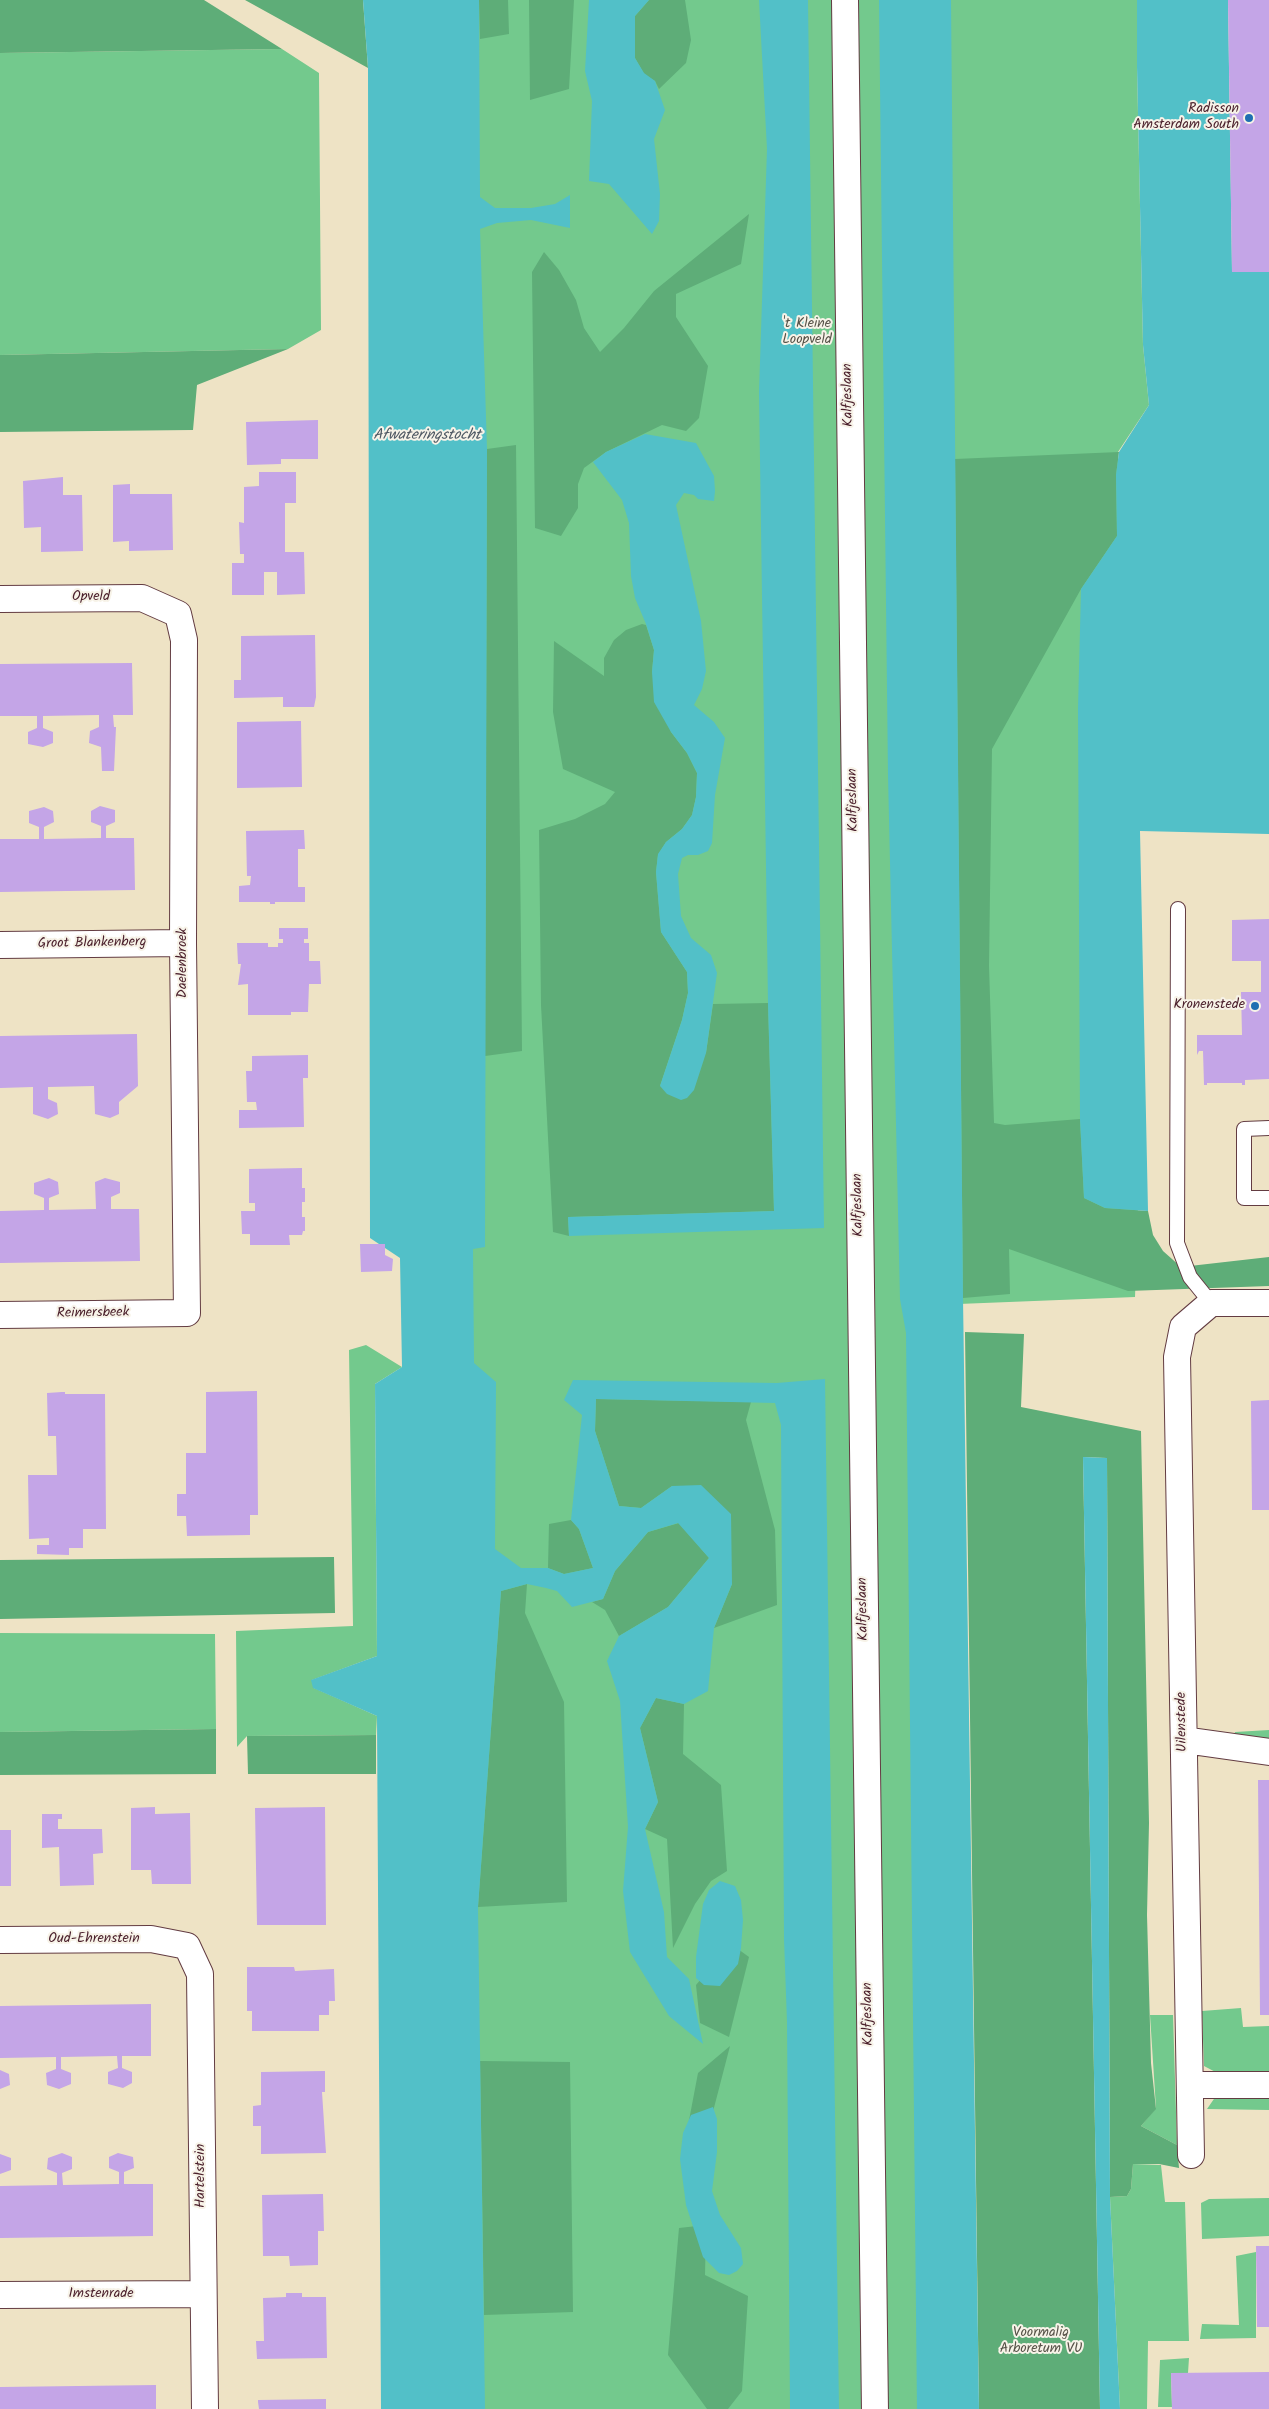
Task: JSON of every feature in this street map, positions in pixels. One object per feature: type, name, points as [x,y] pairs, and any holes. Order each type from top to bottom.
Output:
[{"type":"street","name":"Kalfjeslaan","points":[[845,0],[875,2409]]},
{"type":"street","name":"Opveld","points":[[0,599],[142,598],[178,614]]},
{"type":"street","name":"Daelenbroek","points":[[178,614],[184,640],[183,943],[187,1313]]},
{"type":"street","name":"Groot Blankenberg","points":[[0,945],[183,943]]},
{"type":"street","points":[[1211,1303],[1269,1303]]},
{"type":"street","name":"Uilenstede","points":[[1191,2155],[1177,1357],[1183,1327],[1211,1303]]},
{"type":"street","name":"Reimersbeek","points":[[0,1315],[187,1313]]},
{"type":"street","points":[[1184,1740],[1269,1752]]},
{"type":"street","name":"Oud-Ehrenstein","points":[[0,1940],[151,1939],[187,1946]]},
{"type":"street","name":"Hartelstein","points":[[187,1946],[200,1974],[202,2294],[205,2409]]},
{"type":"street","points":[[1190,2085],[1269,2085]]},
{"type":"street","name":"Imstenrade","points":[[0,2296],[202,2294]]},
{"type":"lane","points":[[1178,909],[1177,1243],[1190,1278],[1211,1303]]},
{"type":"lane","points":[[1269,1128],[1244,1129],[1244,1198],[1269,1198]]},
{"type":"green space","points":[[0,0],[204,0],[282,49],[0,53]]},
{"type":"green space","points":[[245,0],[363,0],[368,68]]},
{"type":"green space","name":"'t Kleine Loopveld","points":[[473,0],[1137,0],[1143,345],[1149,405],[1118,452],[1138,1218],[1135,1297],[908,1306],[924,2409],[481,2409],[467,1369]]},
{"type":"green space","points":[[479,0],[508,0],[509,34],[480,39]]},
{"type":"green space","points":[[529,0],[574,0],[569,89],[530,100]]},
{"type":"green space","points":[[649,0],[685,0],[691,40],[686,63],[659,89],[655,81],[644,74],[635,58],[635,16]]},
{"type":"green space","points":[[282,49],[319,73],[321,330],[288,349],[0,355],[0,53]]},
{"type":"green space","points":[[749,214],[741,264],[676,294],[676,317],[708,366],[699,418],[686,431],[662,425],[606,452],[584,468],[578,484],[578,508],[561,536],[535,528],[532,272],[544,252],[559,270],[576,300],[584,328],[600,352],[624,328],[654,291]]},
{"type":"green space","points":[[288,349],[197,385],[193,430],[0,432],[0,355]]},
{"type":"green space","points":[[516,445],[522,1051],[485,1056],[487,449]]},
{"type":"green space","points":[[1119,452],[1116,475],[1117,536],[1081,589],[992,749],[989,966],[994,1123],[1005,1125],[1080,1119],[1084,1198],[1105,1208],[1148,1211],[1153,1235],[1163,1251],[1181,1267],[1269,1257],[1269,1286],[1128,1291],[1009,1249],[1010,1294],[963,1298],[955,459]]},
{"type":"green space","points":[[642,624],[646,625],[654,650],[652,672],[671,732],[687,753],[697,773],[696,797],[692,815],[682,829],[666,842],[658,855],[656,872],[661,932],[687,972],[688,993],[682,1020],[660,1086],[706,1053],[713,1004],[768,1003],[774,1211],[568,1217],[569,1236],[553,1232],[541,1005],[539,830],[575,819],[605,804],[615,792],[563,769],[553,712],[554,641],[604,676],[604,658],[614,640],[626,630]]},
{"type":"green space","name":"Voormalig Arboretum VU","points":[[965,1332],[1024,1334],[1021,1407],[1141,1431],[1149,1823],[1147,1915],[1151,2063],[1156,2109],[1141,2126],[1177,2145],[1179,2168],[1159,2164],[1133,2164],[1131,2189],[1127,2196],[1110,2197],[1107,1458],[1083,1457],[1100,2409],[979,2409]]},
{"type":"green space","points":[[366,1345],[402,1367],[375,1384],[377,1656],[312,1680],[314,1688],[377,1716],[376,1735],[247,1736],[237,1747],[236,1631],[353,1626],[349,1350]]},
{"type":"green space","points":[[596,1399],[751,1402],[746,1420],[775,1530],[777,1605],[714,1628],[732,1584],[672,1486],[641,1508],[619,1506],[595,1431]]},
{"type":"green space","points":[[571,1520],[579,1529],[593,1568],[564,1574],[548,1568],[549,1524]]},
{"type":"green space","points":[[679,1523],[709,1558],[668,1607],[619,1636],[605,1610],[592,1602],[603,1599],[615,1571],[648,1532]]},
{"type":"green space","points":[[334,1557],[335,1613],[0,1619],[0,1560]]},
{"type":"green space","points":[[527,1584],[525,1613],[564,1702],[567,1902],[478,1907],[501,1591]]},
{"type":"green space","points":[[0,1633],[215,1634],[216,1729],[0,1732]]},
{"type":"green space","points":[[656,1698],[684,1704],[683,1754],[721,1785],[727,1871],[711,1881],[695,1904],[673,1948],[667,1839],[645,1829],[658,1802],[640,1728]]},
{"type":"green space","points":[[216,1729],[216,1774],[0,1775],[0,1732]]},
{"type":"green space","points":[[1269,1730],[1269,1745],[1233,1741],[1235,1732]]},
{"type":"green space","points":[[376,1735],[376,1774],[248,1774],[247,1736]]},
{"type":"green space","points":[[731,1944],[749,1957],[729,2037],[700,2023],[696,1985]]},
{"type":"green space","points":[[1241,2008],[1243,2027],[1269,2026],[1269,2075],[1225,2077],[1204,2066],[1202,2011]]},
{"type":"green space","points":[[1150,2015],[1173,2015],[1177,2145],[1141,2126],[1156,2108]]},
{"type":"green space","points":[[730,2046],[709,2127],[687,2131],[698,2073]]},
{"type":"green space","points":[[480,2061],[570,2062],[573,2312],[484,2315]]},
{"type":"green space","points":[[1269,2095],[1269,2110],[1207,2109],[1216,2096]]},
{"type":"green space","points":[[1133,2164],[1161,2165],[1165,2202],[1185,2202],[1189,2341],[1148,2341],[1147,2409],[1120,2409],[1110,2197],[1127,2196],[1131,2189]]},
{"type":"green space","points":[[1269,2198],[1269,2236],[1202,2239],[1201,2203],[1209,2199]]},
{"type":"green space","points":[[706,2225],[705,2275],[748,2296],[742,2391],[728,2409],[707,2409],[668,2355],[679,2228]]},
{"type":"green space","points":[[1256,2252],[1256,2338],[1200,2339],[1202,2324],[1239,2325],[1236,2256]]},
{"type":"green space","points":[[1189,2358],[1188,2373],[1171,2373],[1172,2407],[1158,2407],[1160,2360]]},
{"type":"water","name":"Afwateringstocht","points":[[363,0],[479,0],[480,197],[495,208],[531,208],[555,204],[570,195],[570,228],[531,220],[497,223],[480,229],[487,449],[485,1247],[473,1249],[474,1363],[496,1382],[495,1549],[521,1568],[548,1568],[564,1574],[593,1568],[579,1529],[571,1520],[582,1415],[564,1400],[573,1380],[777,1383],[825,1379],[839,2409],[790,2409],[787,2022],[784,1939],[781,1425],[775,1403],[596,1399],[595,1431],[619,1506],[641,1508],[672,1486],[701,1485],[731,1514],[732,1584],[714,1628],[708,1691],[684,1704],[656,1698],[640,1728],[658,1802],[645,1829],[664,1912],[667,1957],[689,1979],[703,2044],[669,2016],[630,1952],[623,1891],[628,1827],[620,1701],[607,1661],[619,1636],[668,1607],[709,1558],[678,1523],[648,1532],[615,1571],[603,1599],[572,1607],[557,1591],[546,1588],[527,1584],[501,1591],[478,1907],[485,2409],[381,2409],[377,1716],[313,1688],[311,1680],[377,1656],[375,1384],[402,1367],[400,1258],[370,1238],[368,68]]},
{"type":"water","points":[[589,0],[649,0],[635,16],[635,58],[644,73],[655,81],[665,110],[654,139],[660,194],[659,221],[652,234],[609,184],[589,181],[592,101],[585,71]]},
{"type":"water","points":[[759,0],[808,0],[824,1228],[569,1236],[568,1217],[774,1211],[768,1003],[759,392],[767,149]]},
{"type":"water","points":[[879,0],[951,0],[963,1298],[979,2409],[917,2409],[906,1333],[900,1299],[888,775]]},
{"type":"water","points":[[1137,0],[1228,0],[1232,272],[1269,272],[1269,834],[1140,831],[1148,1211],[1105,1208],[1084,1198],[1080,1119],[1078,709],[1081,589],[1117,536],[1116,475],[1119,452],[1149,405],[1143,345]]},
{"type":"water","points":[[645,434],[696,443],[714,476],[715,491],[714,501],[698,499],[694,495],[684,493],[676,505],[701,621],[706,671],[702,689],[694,705],[714,722],[725,738],[715,795],[712,843],[708,851],[682,858],[678,874],[681,916],[691,938],[711,955],[717,973],[706,1053],[694,1090],[687,1098],[681,1100],[667,1094],[660,1086],[682,1020],[688,993],[687,972],[661,932],[656,872],[658,854],[666,842],[682,829],[692,815],[696,797],[697,773],[687,753],[671,732],[654,702],[652,672],[654,650],[635,598],[631,576],[629,523],[622,500],[593,462],[606,452]]},
{"type":"water","points":[[1083,1457],[1107,1458],[1110,2197],[1120,2409],[1100,2409]]},
{"type":"water","points":[[720,1881],[735,1886],[741,1900],[743,1920],[741,1948],[738,1964],[720,1986],[704,1985],[696,1978],[696,1957],[703,1904],[709,1890]]},
{"type":"water","points":[[713,2107],[717,2119],[717,2152],[712,2191],[720,2215],[741,2248],[743,2264],[737,2271],[729,2275],[719,2273],[703,2257],[686,2205],[680,2159],[683,2133],[691,2115]]},
{"type":"building","name":"Radisson Amsterdam South","points":[[1228,0],[1269,0],[1269,272],[1232,272]]},
{"type":"building","points":[[318,420],[318,459],[281,459],[281,464],[247,465],[246,422]]},
{"type":"building","points":[[259,472],[296,472],[296,503],[285,503],[285,552],[304,552],[305,594],[277,595],[277,572],[264,572],[264,595],[232,595],[232,563],[244,563],[244,554],[240,554],[239,522],[244,523],[244,487],[259,486]]},
{"type":"building","points":[[63,477],[63,495],[82,495],[83,551],[41,552],[41,527],[24,528],[23,481]]},
{"type":"building","points":[[130,484],[130,494],[172,494],[173,550],[129,551],[129,541],[113,542],[113,485]]},
{"type":"building","points":[[315,635],[316,697],[314,707],[283,707],[283,697],[234,698],[234,680],[241,680],[241,636]]},
{"type":"building","points":[[132,663],[133,715],[113,715],[114,727],[116,727],[114,771],[102,771],[101,747],[89,743],[90,731],[99,727],[99,715],[43,716],[43,728],[53,732],[53,743],[43,747],[28,744],[28,732],[37,728],[37,716],[0,716],[0,664]]},
{"type":"building","points":[[301,721],[302,787],[237,788],[237,722]]},
{"type":"building","points":[[100,806],[115,810],[115,822],[106,826],[106,838],[134,838],[135,890],[0,892],[0,839],[39,839],[39,827],[29,823],[29,811],[44,807],[53,811],[54,822],[44,827],[44,839],[101,838],[101,826],[91,822],[91,811]]},
{"type":"building","points":[[304,830],[305,849],[298,849],[298,887],[305,887],[305,902],[275,902],[275,904],[270,904],[270,902],[239,902],[239,886],[250,885],[251,876],[247,876],[246,831]]},
{"type":"building","name":"Kronenstede","points":[[1269,919],[1269,1079],[1245,1080],[1245,1085],[1242,1085],[1242,1083],[1207,1083],[1207,1085],[1204,1085],[1203,1051],[1199,1051],[1197,1055],[1197,1035],[1242,1035],[1241,992],[1261,992],[1261,961],[1232,961],[1232,920]]},
{"type":"building","points":[[279,928],[308,928],[308,939],[304,939],[304,943],[309,943],[309,961],[320,961],[321,984],[309,984],[308,1012],[291,1012],[291,1015],[248,1015],[248,984],[238,985],[241,964],[238,964],[237,943],[268,943],[268,947],[278,947],[278,943],[283,943],[283,939],[279,939]]},
{"type":"building","points":[[137,1034],[138,1086],[119,1102],[119,1114],[110,1118],[95,1114],[94,1086],[48,1087],[48,1099],[57,1103],[58,1114],[48,1119],[33,1114],[33,1087],[0,1088],[0,1036]]},
{"type":"building","points":[[308,1055],[308,1078],[303,1078],[304,1127],[239,1128],[239,1110],[257,1110],[256,1102],[247,1102],[246,1071],[252,1071],[252,1056]]},
{"type":"building","points":[[302,1168],[302,1188],[305,1188],[305,1202],[302,1202],[302,1217],[305,1217],[305,1231],[303,1231],[302,1235],[289,1235],[290,1245],[250,1245],[250,1234],[242,1234],[241,1211],[255,1211],[255,1203],[249,1203],[249,1169]]},
{"type":"building","points":[[49,1178],[58,1182],[59,1194],[49,1198],[49,1210],[96,1209],[95,1182],[105,1178],[120,1182],[120,1193],[111,1197],[111,1209],[139,1209],[140,1261],[0,1263],[0,1211],[44,1210],[44,1198],[34,1194],[34,1183]]},
{"type":"building","points":[[360,1244],[385,1244],[385,1255],[393,1259],[392,1271],[361,1272]]},
{"type":"building","points":[[257,1391],[258,1515],[250,1515],[250,1535],[187,1536],[186,1516],[177,1516],[177,1494],[186,1494],[186,1453],[206,1453],[206,1392]]},
{"type":"building","points":[[65,1392],[65,1394],[105,1394],[106,1529],[83,1529],[83,1548],[69,1548],[69,1555],[37,1554],[37,1545],[49,1545],[49,1538],[29,1539],[28,1475],[57,1475],[56,1436],[48,1436],[47,1393]]},
{"type":"building","points":[[1269,1400],[1269,1510],[1252,1510],[1251,1401]]},
{"type":"building","points":[[1258,1780],[1269,1780],[1269,2015],[1260,2015]]},
{"type":"building","points":[[155,1807],[155,1814],[190,1813],[191,1884],[152,1884],[151,1870],[131,1870],[131,1808]]},
{"type":"building","points":[[325,1807],[326,1925],[257,1925],[255,1808]]},
{"type":"building","points":[[42,1814],[62,1814],[62,1819],[58,1819],[58,1829],[102,1829],[103,1853],[93,1854],[94,1885],[60,1886],[59,1847],[42,1848]]},
{"type":"building","points":[[0,1830],[11,1830],[11,1886],[0,1886]]},
{"type":"building","points":[[247,1967],[294,1967],[295,1971],[334,1969],[335,2001],[329,2001],[329,2015],[319,2015],[319,2031],[252,2031],[252,2011],[247,2011]]},
{"type":"building","points":[[151,2004],[151,2056],[122,2056],[122,2068],[132,2072],[132,2083],[123,2088],[108,2084],[108,2072],[118,2068],[117,2056],[61,2057],[61,2069],[71,2073],[71,2084],[59,2089],[47,2085],[46,2073],[56,2069],[56,2057],[0,2058],[0,2006]]},
{"type":"building","points":[[0,2070],[9,2074],[10,2085],[0,2089]]},
{"type":"building","points":[[325,2071],[325,2092],[322,2092],[326,2153],[261,2154],[261,2126],[253,2126],[253,2106],[261,2105],[261,2072]]},
{"type":"building","points":[[62,2153],[72,2157],[72,2169],[62,2173],[63,2185],[119,2184],[119,2172],[109,2168],[109,2157],[118,2153],[133,2157],[134,2168],[124,2172],[124,2184],[153,2184],[153,2236],[0,2238],[0,2186],[57,2185],[57,2173],[47,2169],[48,2158]]},
{"type":"building","points":[[0,2154],[11,2158],[11,2170],[0,2174]]},
{"type":"building","points":[[323,2194],[324,2231],[318,2231],[318,2265],[290,2266],[289,2256],[263,2256],[262,2195]]},
{"type":"building","points":[[1256,2246],[1269,2246],[1269,2327],[1257,2327]]},
{"type":"building","points":[[286,2293],[302,2293],[302,2297],[326,2297],[327,2358],[257,2359],[256,2341],[264,2341],[263,2298],[286,2297]]},
{"type":"building","points":[[1269,2372],[1269,2409],[1172,2409],[1171,2373]]},
{"type":"building","points":[[156,2385],[156,2409],[0,2409],[0,2387]]},
{"type":"building","points":[[326,2399],[326,2409],[259,2409],[258,2402],[258,2400]]},
{"type":"place","name":"Radisson Amsterdam South","points":[[1249,118]]},
{"type":"place","name":"Kronenstede","points":[[1255,1006]]}]
